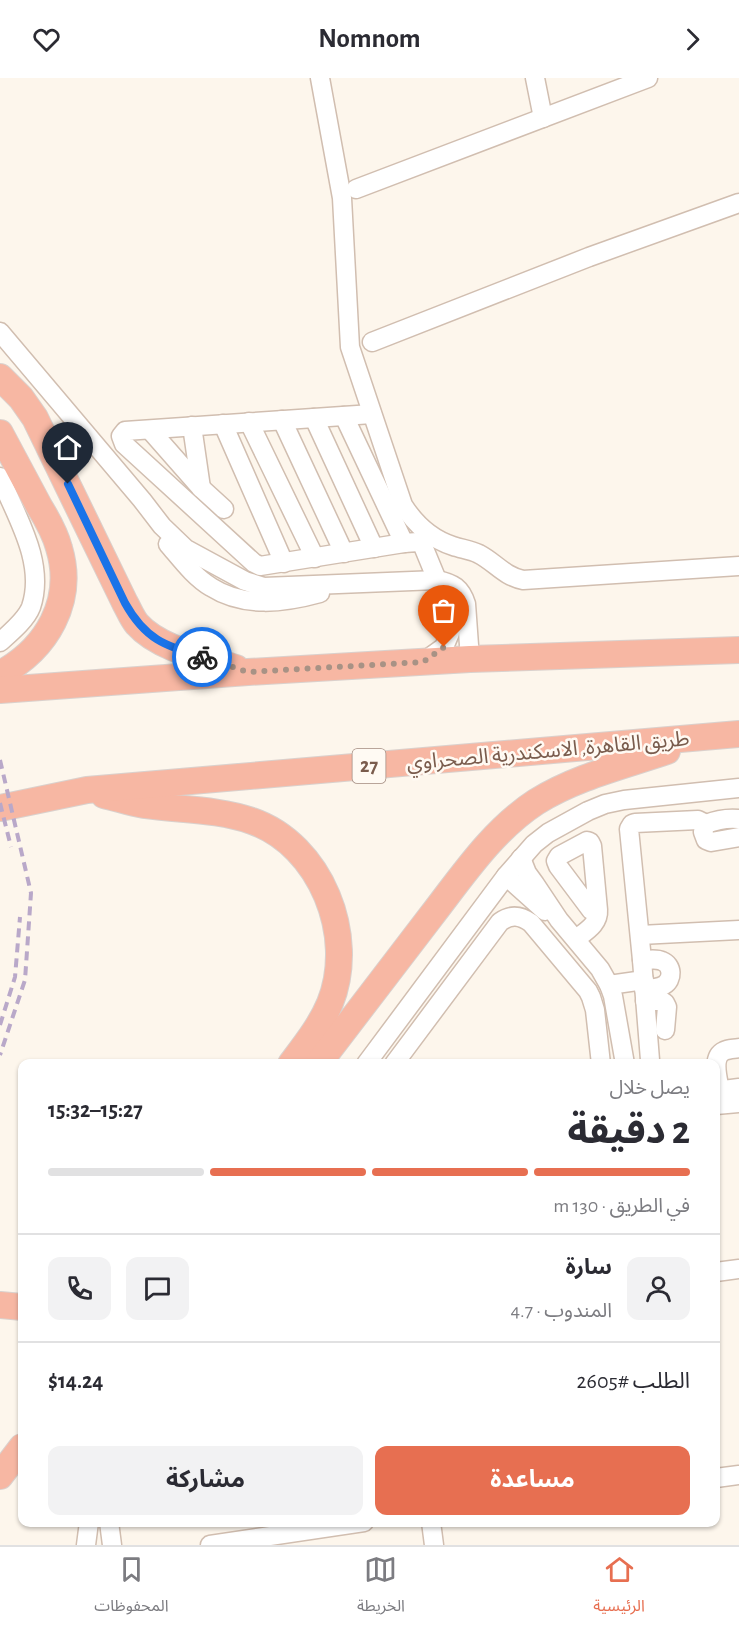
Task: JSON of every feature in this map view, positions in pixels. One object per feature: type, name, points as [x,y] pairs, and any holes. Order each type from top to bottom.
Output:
[{"type":"highway","points":[[0,377],[21,398],[35,418],[136,622],[149,634],[176,648],[248,672]]},
{"type":"highway","points":[[0,433],[56,536],[63,572],[62,597],[48,632],[28,656],[0,674]]},
{"type":"highway","points":[[0,690],[470,659],[739,650]]},
{"type":"highway","name":"طريق القاهرة, الاسكندرية الصحراوي","points":[[0,808],[87,790],[739,734]]},
{"type":"highway","points":[[322,1059],[477,856],[508,824],[536,802],[567,786],[604,771],[704,738]]},
{"type":"highway","points":[[87,790],[141,805],[206,812],[253,821],[280,836],[295,848],[309,865],[326,893],[335,919],[339,945],[338,972],[331,1001],[316,1031],[295,1059]]},
{"type":"highway","points":[[0,1305],[18,1307]]},
{"type":"highway","points":[[0,1476],[18,1452]]},
{"type":"street","points":[[320,78],[342,198],[350,347],[403,505],[414,521],[439,541],[461,549],[472,550],[515,579],[739,566]]},
{"type":"street","points":[[535,78],[543,118]]},
{"type":"street","points":[[356,189],[639,80]]},
{"type":"street","points":[[372,342],[589,257],[739,203]]},
{"type":"street","points":[[0,332],[162,526],[186,549],[255,585],[273,587],[437,579],[449,582],[458,588],[466,604],[470,659]]},
{"type":"street","points":[[372,414],[124,431],[121,436],[124,444],[260,566],[418,542],[423,546],[448,601],[450,618],[450,633],[444,647],[423,662]]},
{"type":"street","points":[[344,416],[404,543]]},
{"type":"street","points":[[314,418],[374,548]]},
{"type":"street","points":[[282,420],[344,553]]},
{"type":"street","points":[[249,422],[315,558]]},
{"type":"street","points":[[224,424],[284,563]]},
{"type":"street","points":[[192,426],[201,488]]},
{"type":"street","points":[[150,430],[201,488],[224,509]]},
{"type":"street","points":[[0,477],[30,548],[34,587],[30,609],[14,630],[0,642]]},
{"type":"street","points":[[370,1059],[506,876],[534,844],[548,833],[605,804],[737,788],[737,819],[708,823],[698,820],[635,823],[630,826],[650,1059]]},
{"type":"street","points":[[707,790],[708,823],[704,827],[704,836],[711,842],[739,837]]},
{"type":"street","points":[[521,858],[527,873],[560,920],[600,969],[609,985],[624,1059]]},
{"type":"street","points":[[506,876],[545,911],[560,920]]},
{"type":"street","points":[[576,939],[597,920],[598,910]]},
{"type":"street","points":[[398,1059],[500,922],[514,916],[522,917],[531,923],[588,991],[595,1010],[600,1059]]},
{"type":"street","points":[[640,935],[739,930]]},
{"type":"street","points":[[609,985],[644,990],[662,987],[668,982],[670,969],[666,963],[642,960]]},
{"type":"street","points":[[644,990],[665,1003],[667,1007],[665,1030]]},
{"type":"street","points":[[718,1059],[725,1050],[739,1048]]},
{"type":"street","points":[[720,1094],[739,1088]]},
{"type":"street","points":[[720,1096],[739,1102]]},
{"type":"street","points":[[720,1271],[739,1269]]},
{"type":"street","points":[[720,1477],[739,1475]]},
{"type":"street","points":[[86,1545],[88,1527]]},
{"type":"street","points":[[110,1527],[112,1545]]},
{"type":"street","points":[[210,1545],[331,1527]]},
{"type":"street","points":[[432,1527],[434,1545]]},
{"type":"railway","points":[[0,760],[31,893],[25,980],[0,1055]]},
{"type":"railway","points":[[0,803],[11,847]]},
{"type":"railway","points":[[0,1025],[15,977],[20,917]]},
{"type":"way so far","points":[[202,657],[248,672],[423,662],[444,647]]},
{"type":"route","points":[[68,484],[136,622],[159,641],[202,657]]}]
